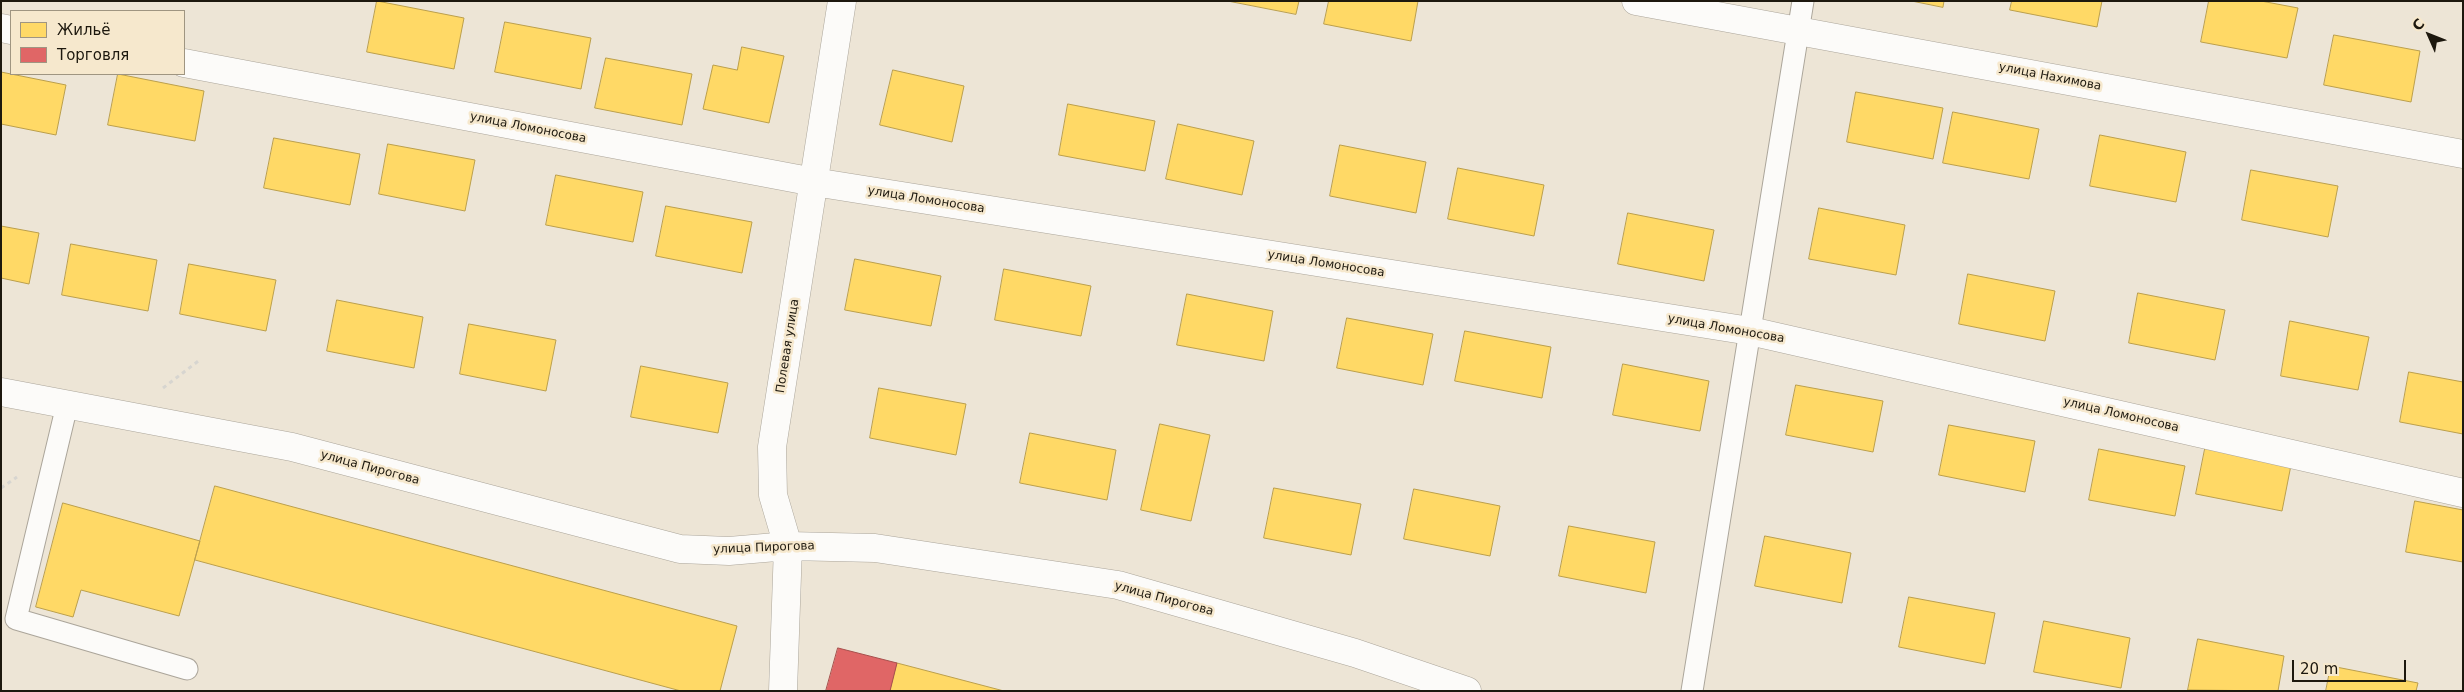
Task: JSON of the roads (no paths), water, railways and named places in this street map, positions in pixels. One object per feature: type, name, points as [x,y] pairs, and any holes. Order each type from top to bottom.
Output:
[{"type":"street","name":"Полевая улица","points":[[784,691],[788,546],[773,495],[772,447],[842,1]]},
{"type":"street","name":"улица Нахимова","points":[[1636,1],[2463,154]]},
{"type":"street","name":"улица Ломоносова","points":[[185,63],[814,182],[1750,331],[2463,493]]},
{"type":"street","name":"улица Пирогова","points":[[1,392],[292,447],[680,549],[730,551],[788,546],[875,548],[1118,585],[1355,653],[1463,690]]},
{"type":"lane","points":[[1692,691],[1803,1]]},
{"type":"lane","points":[[67,405],[16,619],[187,669]]}]
